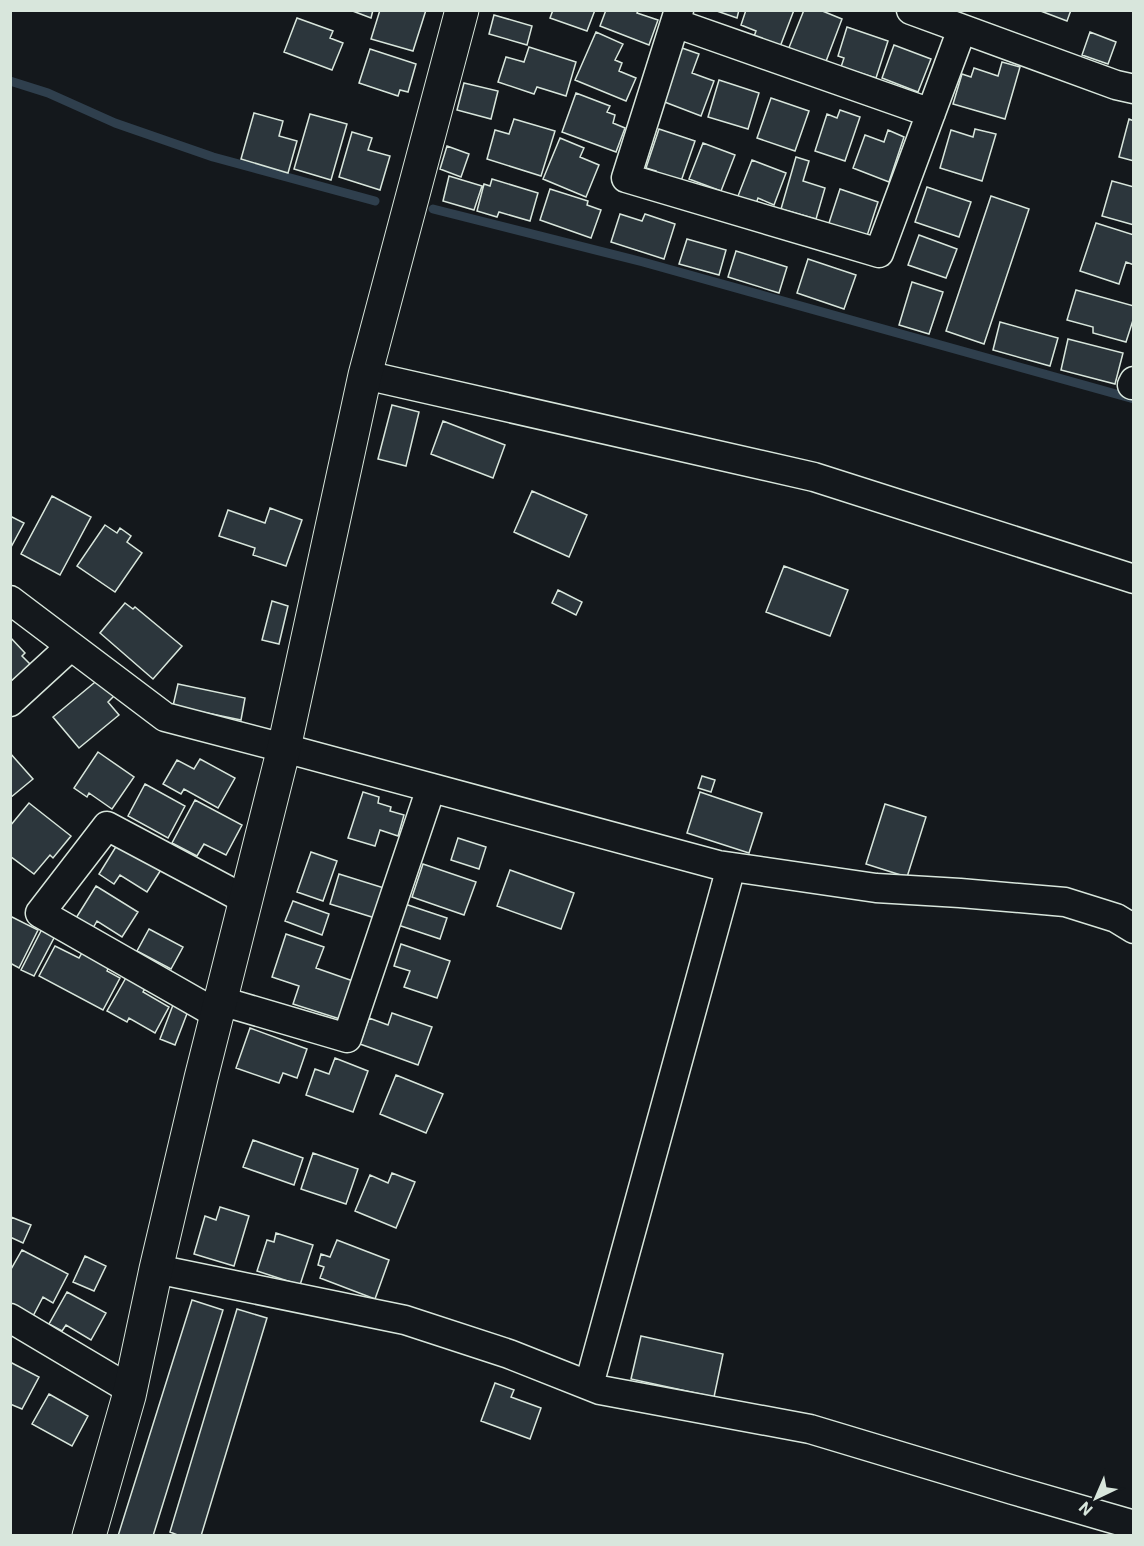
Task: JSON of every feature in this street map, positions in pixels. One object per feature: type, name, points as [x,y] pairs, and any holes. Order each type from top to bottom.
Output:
[{"type":"street","points":[[88,1536],[130,1390],[156,1269],[284,748],[365,375],[462,10]]},
{"type":"street","points":[[911,10],[1134,90]]},
{"type":"street","points":[[931,113],[677,17],[626,178],[879,253],[931,113],[962,29]]},
{"type":"street","points":[[365,375],[814,477],[1134,579]]},
{"type":"street","points":[[10,600],[165,717],[707,862],[876,888],[1065,902],[1116,918],[1134,930]]},
{"type":"street","points":[[10,702],[70,647]]},
{"type":"street","points":[[246,900],[107,826],[40,913],[219,1007],[347,1038],[431,788]]},
{"type":"street","points":[[590,1385],[731,867]]},
{"type":"street","points":[[156,1269],[405,1320],[509,1354],[600,1389],[810,1429],[1134,1525]]},
{"type":"street","points":[[10,1318],[130,1390]]},
{"type":"building","points":[[350,10],[373,10],[371,18]]},
{"type":"building","points":[[380,10],[426,10],[413,51],[371,39]]},
{"type":"building","points":[[553,10],[595,10],[587,31],[550,18]]},
{"type":"building","points":[[606,10],[638,10],[637,13],[658,20],[649,45],[600,26]]},
{"type":"building","points":[[714,10],[739,10],[737,18]]},
{"type":"building","points":[[746,10],[794,10],[778,52],[752,42],[756,31],[741,25]]},
{"type":"building","points":[[804,10],[820,10],[842,19],[825,64],[788,50]]},
{"type":"building","points":[[1038,10],[1071,10],[1067,21]]},
{"type":"building","points":[[494,15],[532,26],[527,45],[489,34]]},
{"type":"building","points":[[297,18],[333,31],[330,38],[343,43],[332,70],[284,52]]},
{"type":"building","points":[[847,27],[888,41],[876,78],[841,67],[844,58],[838,56]]},
{"type":"building","points":[[596,32],[623,44],[615,60],[622,63],[619,71],[636,78],[626,101],[575,80]]},
{"type":"building","points":[[1090,32],[1116,42],[1108,64],[1082,55]]},
{"type":"building","points":[[894,45],[931,59],[918,92],[882,78]]},
{"type":"building","points":[[529,47],[576,62],[566,96],[537,87],[534,94],[498,82],[506,57],[524,62]]},
{"type":"building","points":[[682,48],[699,54],[692,73],[714,81],[701,116],[662,101]]},
{"type":"building","points":[[370,49],[416,64],[408,92],[400,90],[398,96],[359,83]]},
{"type":"building","points":[[1002,62],[1020,67],[1005,119],[953,104],[962,74],[971,77],[974,68],[998,76]]},
{"type":"building","points":[[719,80],[759,93],[748,129],[708,117]]},
{"type":"building","points":[[464,83],[498,91],[491,119],[457,110]]},
{"type":"building","points":[[576,93],[610,106],[607,112],[615,115],[613,123],[625,128],[616,152],[562,132]]},
{"type":"building","points":[[771,98],[809,111],[795,151],[757,138]]},
{"type":"building","points":[[840,110],[860,117],[845,161],[815,151],[827,114],[837,118]]},
{"type":"building","points":[[254,113],[283,121],[279,136],[297,141],[288,173],[241,159]]},
{"type":"building","points":[[310,114],[347,124],[331,180],[294,169]]},
{"type":"building","points":[[514,119],[555,131],[541,176],[487,159],[495,130],[509,134]]},
{"type":"building","points":[[1129,119],[1134,121],[1134,161],[1119,157]]},
{"type":"building","points":[[659,129],[695,141],[679,187],[653,179],[656,171],[646,168]]},
{"type":"building","points":[[975,129],[996,134],[982,181],[940,168],[951,130],[973,137]]},
{"type":"building","points":[[888,130],[904,137],[889,182],[853,168],[865,135],[884,142]]},
{"type":"building","points":[[352,132],[372,138],[368,150],[390,156],[380,190],[339,177]]},
{"type":"building","points":[[560,138],[584,148],[580,157],[599,165],[586,197],[543,179]]},
{"type":"building","points":[[703,143],[735,155],[721,191],[689,179]]},
{"type":"building","points":[[447,146],[469,154],[461,177],[440,169]]},
{"type":"building","points":[[796,157],[809,161],[803,181],[825,188],[816,219],[781,209]]},
{"type":"building","points":[[752,160],[786,173],[774,205],[758,198],[756,204],[738,196]]},
{"type":"building","points":[[449,176],[482,186],[474,210],[443,201]]},
{"type":"building","points":[[492,179],[538,193],[530,221],[499,212],[497,217],[477,211],[484,184],[490,186]]},
{"type":"building","points":[[1112,181],[1134,187],[1134,225],[1102,216]]},
{"type":"building","points":[[927,187],[971,202],[959,237],[915,222]]},
{"type":"building","points":[[550,189],[588,201],[587,205],[601,210],[591,238],[540,220]]},
{"type":"building","points":[[840,189],[878,202],[866,239],[828,226]]},
{"type":"building","points":[[991,196],[1029,209],[984,344],[946,331]]},
{"type":"building","points":[[620,214],[642,221],[645,214],[675,224],[664,259],[611,242]]},
{"type":"building","points":[[1096,223],[1134,235],[1134,265],[1126,262],[1119,284],[1080,271]]},
{"type":"building","points":[[919,235],[957,249],[946,278],[908,265]]},
{"type":"building","points":[[687,239],[726,250],[719,275],[679,264]]},
{"type":"building","points":[[736,251],[787,267],[779,293],[728,277]]},
{"type":"building","points":[[808,259],[856,275],[844,309],[797,293]]},
{"type":"building","points":[[912,282],[943,292],[929,334],[899,325]]},
{"type":"building","points":[[1076,290],[1134,306],[1134,317],[1126,342],[1093,333],[1093,327],[1067,320]]},
{"type":"building","points":[[1000,322],[1058,338],[1050,366],[993,350]]},
{"type":"building","points":[[1068,339],[1123,353],[1115,384],[1061,370]]},
{"type":"building","points":[[392,405],[419,412],[406,466],[378,459]]},
{"type":"building","points":[[443,421],[505,445],[493,478],[431,454]]},
{"type":"building","points":[[532,491],[587,515],[569,557],[514,532]]},
{"type":"building","points":[[52,496],[91,517],[60,575],[21,554]]},
{"type":"building","points":[[270,508],[302,520],[286,566],[253,555],[255,548],[219,536],[228,510],[265,523]]},
{"type":"building","points":[[10,516],[24,523],[10,549]]},
{"type":"building","points":[[105,525],[117,533],[120,528],[131,536],[127,542],[142,553],[115,592],[77,566]]},
{"type":"building","points":[[784,566],[848,590],[830,636],[766,612]]},
{"type":"building","points":[[558,590],[582,602],[576,615],[552,603]]},
{"type":"building","points":[[272,601],[288,606],[279,644],[262,640]]},
{"type":"building","points":[[125,603],[133,609],[135,607],[182,646],[153,679],[100,633]]},
{"type":"building","points":[[10,637],[25,653],[22,656],[34,668],[10,689]]},
{"type":"building","points":[[100,678],[115,695],[108,702],[119,715],[79,748],[53,717]]},
{"type":"building","points":[[178,684],[245,698],[241,720],[173,706]]},
{"type":"building","points":[[98,752],[134,777],[112,809],[89,793],[87,797],[74,788]]},
{"type":"building","points":[[10,753],[33,779],[10,798]]},
{"type":"building","points":[[200,759],[235,778],[218,808],[184,789],[181,794],[163,784],[177,760],[194,769]]},
{"type":"building","points":[[702,776],[715,780],[711,792],[698,788]]},
{"type":"building","points":[[145,784],[185,806],[168,838],[128,816]]},
{"type":"building","points":[[363,792],[379,797],[378,803],[391,807],[390,811],[404,815],[398,836],[380,830],[375,846],[348,838]]},
{"type":"building","points":[[700,792],[762,813],[749,853],[687,833]]},
{"type":"building","points":[[195,800],[242,825],[226,855],[204,844],[197,856],[172,843]]},
{"type":"building","points":[[29,803],[71,836],[53,858],[50,855],[34,874],[10,856],[10,826]]},
{"type":"building","points":[[885,804],[926,817],[907,877],[866,864]]},
{"type":"building","points":[[458,838],[486,847],[479,869],[451,860]]},
{"type":"building","points":[[117,845],[164,865],[147,892],[120,875],[114,884],[99,874]]},
{"type":"building","points":[[311,852],[337,861],[323,901],[297,892]]},
{"type":"building","points":[[423,864],[476,882],[464,915],[412,897]]},
{"type":"building","points":[[510,870],[574,893],[561,929],[497,906]]},
{"type":"building","points":[[339,874],[384,888],[375,918],[330,904]]},
{"type":"building","points":[[96,886],[138,912],[122,937],[97,921],[93,928],[76,918]]},
{"type":"building","points":[[293,901],[329,914],[322,935],[285,921]]},
{"type":"building","points":[[402,903],[447,918],[440,939],[395,924]]},
{"type":"building","points":[[10,916],[38,930],[19,968],[10,963]]},
{"type":"building","points":[[42,929],[55,936],[34,976],[21,970]]},
{"type":"building","points":[[149,929],[183,947],[171,969],[137,951]]},
{"type":"building","points":[[286,934],[324,947],[316,968],[353,981],[340,1019],[293,1004],[299,986],[272,977]]},
{"type":"building","points":[[401,944],[450,961],[437,998],[404,987],[410,971],[394,966]]},
{"type":"building","points":[[55,946],[79,958],[83,951],[110,965],[107,971],[120,978],[103,1010],[39,976]]},
{"type":"building","points":[[127,976],[146,987],[143,992],[169,1007],[155,1033],[129,1018],[127,1022],[107,1011]]},
{"type":"building","points":[[173,1005],[188,1011],[175,1045],[160,1039]]},
{"type":"building","points":[[392,1013],[432,1027],[418,1065],[360,1044],[369,1018],[388,1025]]},
{"type":"building","points":[[250,1028],[307,1049],[297,1078],[283,1073],[279,1083],[236,1068]]},
{"type":"building","points":[[335,1058],[368,1071],[353,1112],[306,1095],[315,1069],[329,1074]]},
{"type":"building","points":[[396,1075],[443,1094],[426,1133],[380,1114]]},
{"type":"building","points":[[253,1140],[303,1158],[294,1185],[243,1167]]},
{"type":"building","points":[[313,1153],[358,1169],[346,1204],[301,1189]]},
{"type":"building","points":[[392,1173],[415,1182],[396,1228],[355,1211],[370,1175],[388,1183]]},
{"type":"building","points":[[220,1207],[249,1216],[234,1266],[194,1254],[205,1216],[216,1220]]},
{"type":"building","points":[[11,1217],[31,1225],[23,1243],[10,1237]]},
{"type":"building","points":[[276,1233],[313,1245],[300,1285],[257,1271],[267,1240],[274,1242]]},
{"type":"building","points":[[337,1240],[389,1260],[375,1299],[320,1278],[324,1267],[318,1265],[321,1254],[330,1257]]},
{"type":"building","points":[[22,1250],[68,1274],[53,1303],[43,1297],[32,1318],[10,1307],[10,1271]]},
{"type":"building","points":[[85,1256],[106,1266],[94,1291],[73,1282]]},
{"type":"building","points":[[67,1292],[106,1313],[91,1340],[66,1325],[62,1331],[49,1324]]},
{"type":"building","points":[[192,1300],[223,1310],[153,1536],[118,1536]]},
{"type":"building","points":[[237,1309],[267,1318],[201,1536],[180,1536],[170,1532]]},
{"type":"building","points":[[641,1336],[723,1354],[714,1397],[631,1379]]},
{"type":"building","points":[[10,1362],[39,1377],[22,1409],[10,1404]]},
{"type":"building","points":[[495,1383],[514,1390],[511,1397],[541,1408],[530,1439],[481,1421]]},
{"type":"building","points":[[49,1394],[88,1416],[72,1446],[32,1424]]},
{"type":"waterway","points":[[10,81],[48,93],[115,123],[213,157],[375,201]]},
{"type":"waterway","points":[[433,209],[643,262],[1134,399]]}]
